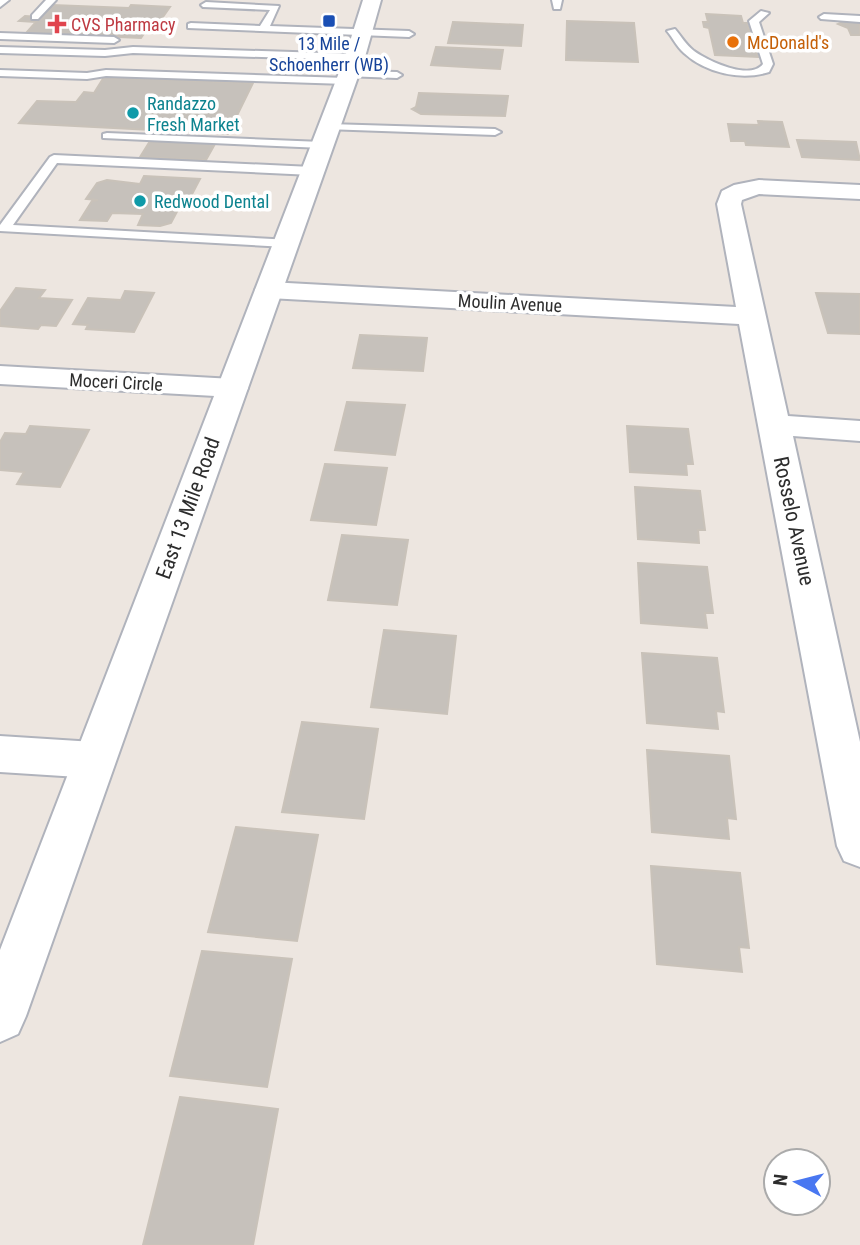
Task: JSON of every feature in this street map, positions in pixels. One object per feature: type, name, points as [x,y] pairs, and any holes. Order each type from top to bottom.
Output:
[{"type":"street","name":"East 13 Mile Road","points":[[0,1016],[350,71],[372,0]]},
{"type":"street","name":"Rosselo Avenue","points":[[860,191],[759,187],[731,196],[730,208],[860,846]]},
{"type":"street","name":"Moulin Avenue","points":[[269,289],[751,316]]},
{"type":"street","name":"Moceri Circle","points":[[0,375],[233,388]]},
{"type":"street","points":[[774,425],[860,432]]},
{"type":"street","points":[[0,754],[94,760]]},
{"type":"lane","points":[[0,4],[4,0]]},
{"type":"lane","points":[[23,22],[51,0]]},
{"type":"lane","points":[[164,75],[201,2],[276,8],[263,29]]},
{"type":"lane","points":[[672,31],[697,68],[705,72],[726,75],[760,72],[767,67],[754,21],[764,13]]},
{"type":"lane","points":[[823,14],[860,19]]},
{"type":"lane","points":[[0,50],[105,53],[263,29],[409,34]]},
{"type":"lane","points":[[0,36],[184,39],[350,71],[397,75]]},
{"type":"lane","points":[[0,73],[164,75],[350,71]]},
{"type":"lane","points":[[286,243],[4,228],[54,159],[321,148],[495,132]]},
{"type":"lane","points":[[107,136],[321,148]]},
{"type":"building","name":"CVS Pharmacy","points":[[52,5],[170,7],[158,24],[151,23],[141,38],[26,33],[36,22],[19,21],[25,16],[41,17]]},
{"type":"building","name":"McDonald's","points":[[706,14],[741,16],[743,23],[747,23],[758,57],[715,55],[709,28],[704,27],[703,22],[708,22]]},
{"type":"building","points":[[847,20],[860,24],[860,35],[851,35],[848,28],[838,24]]},
{"type":"building","points":[[567,21],[634,23],[638,62],[566,60]]},
{"type":"building","points":[[453,22],[523,25],[521,46],[448,43]]},
{"type":"building","points":[[436,47],[503,50],[500,69],[431,65]]},
{"type":"building","name":"Randazzo Fresh Market","points":[[104,77],[253,83],[228,134],[19,123],[37,101],[76,102],[84,92],[94,93]]},
{"type":"building","points":[[419,93],[508,96],[505,116],[421,114],[412,109],[416,107]]},
{"type":"building","points":[[758,121],[782,122],[789,147],[746,145],[745,141],[731,141],[728,124],[759,125]]},
{"type":"building","points":[[797,140],[856,142],[860,160],[802,157]]},
{"type":"building","points":[[150,141],[215,144],[206,160],[140,157]]},
{"type":"building","name":"Redwood Dental","points":[[144,176],[200,179],[188,202],[176,201],[173,206],[180,206],[171,223],[160,226],[138,225],[143,214],[112,213],[107,221],[80,220],[92,201],[98,200],[86,199],[97,183],[107,180],[140,184]]},
{"type":"building","points":[[16,288],[45,290],[39,298],[72,300],[56,326],[41,325],[38,329],[0,326],[0,311]]},
{"type":"building","points":[[125,291],[154,293],[134,332],[86,329],[88,325],[73,324],[88,298],[121,300]]},
{"type":"building","points":[[816,293],[860,294],[860,334],[828,333]]},
{"type":"building","points":[[360,335],[427,338],[423,371],[353,368]]},
{"type":"building","points":[[347,402],[405,405],[395,455],[335,450]]},
{"type":"building","points":[[30,426],[89,430],[60,487],[17,484],[24,472],[0,470],[0,442],[5,433],[26,434]]},
{"type":"building","points":[[627,426],[688,429],[693,464],[686,464],[687,475],[630,472]]},
{"type":"building","points":[[325,464],[387,468],[376,525],[311,520]]},
{"type":"building","points":[[635,487],[700,491],[705,530],[698,530],[699,543],[638,539]]},
{"type":"building","points":[[342,535],[408,540],[397,605],[328,600]]},
{"type":"building","points":[[638,563],[707,567],[713,613],[705,613],[707,628],[641,623]]},
{"type":"building","points":[[384,630],[456,636],[447,714],[371,707]]},
{"type":"building","points":[[642,653],[717,658],[724,712],[716,711],[718,729],[647,723]]},
{"type":"building","points":[[302,722],[378,729],[364,819],[282,812]]},
{"type":"building","points":[[647,750],[729,756],[736,819],[727,818],[729,839],[652,832]]},
{"type":"building","points":[[236,827],[318,835],[297,941],[208,932]]},
{"type":"building","points":[[651,866],[740,873],[749,948],[739,947],[742,972],[657,964]]},
{"type":"building","points":[[202,951],[292,959],[267,1087],[170,1076]]},
{"type":"building","points":[[180,1097],[278,1109],[253,1245],[143,1245]]},
{"type":"place","name":"13 Mile / Schoenherr (WB)","points":[[329,21]]},
{"type":"place","name":"CVS Pharmacy","points":[[57,24]]},
{"type":"place","name":"McDonald's","points":[[733,42]]},
{"type":"place","name":"Randazzo Fresh Market","points":[[133,113]]},
{"type":"place","name":"Redwood Dental","points":[[140,201]]}]
